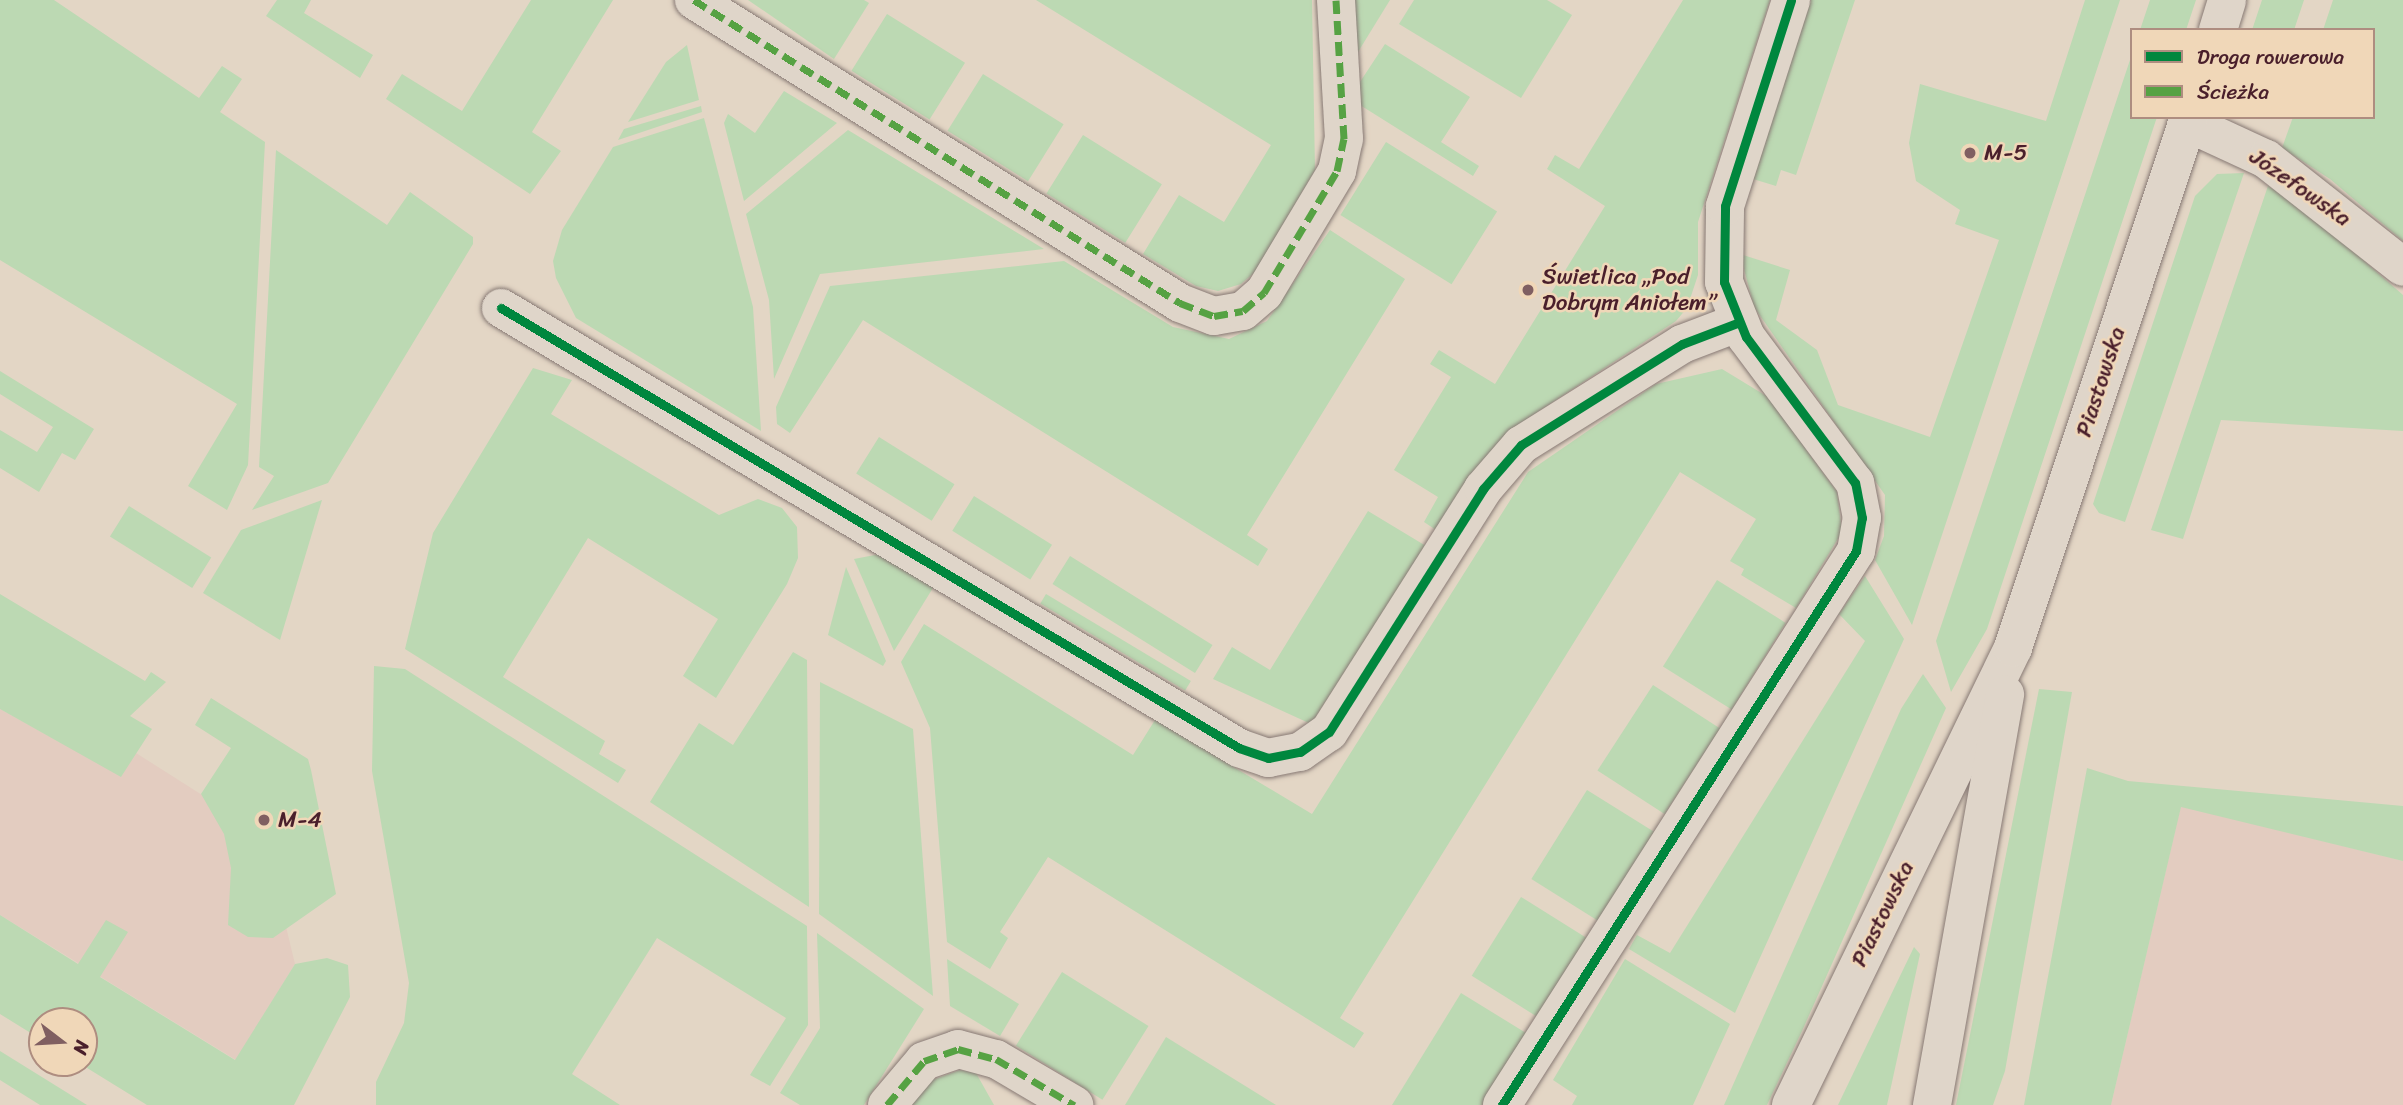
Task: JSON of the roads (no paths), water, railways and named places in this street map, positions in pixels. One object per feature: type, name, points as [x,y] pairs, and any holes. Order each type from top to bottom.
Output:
[{"type":"street","points":[[694,0],[1180,303],[1214,316],[1243,311],[1264,293],[1337,171],[1344,132],[1336,0]]},
{"type":"street","points":[[1502,1105],[1856,551],[1862,518],[1855,483],[1737,323],[1724,282],[1721,225],[1791,0]]},
{"type":"street","points":[[2219,28],[2227,0]]},
{"type":"street","name":"Józefowska","points":[[2188,120],[2266,159],[2403,267]]},
{"type":"street","name":"Piastowska","points":[[1791,1105],[2013,648],[2188,120]]},
{"type":"street","points":[[502,308],[1231,744],[1268,758],[1300,752],[1329,732],[1483,489],[1521,445],[1664,354],[1737,323]]},
{"type":"street","name":"Piastowska","points":[[1932,1105],[2013,648]]},
{"type":"street","points":[[887,1105],[924,1061],[958,1049],[996,1059],[1074,1105]]},
{"type":"place","name":"M-5","points":[[1970,153]]},
{"type":"place","name":"Świetlica „Pod Dobrym Aniołem”","points":[[1528,290]]},
{"type":"place","name":"M-4","points":[[264,820]]}]
